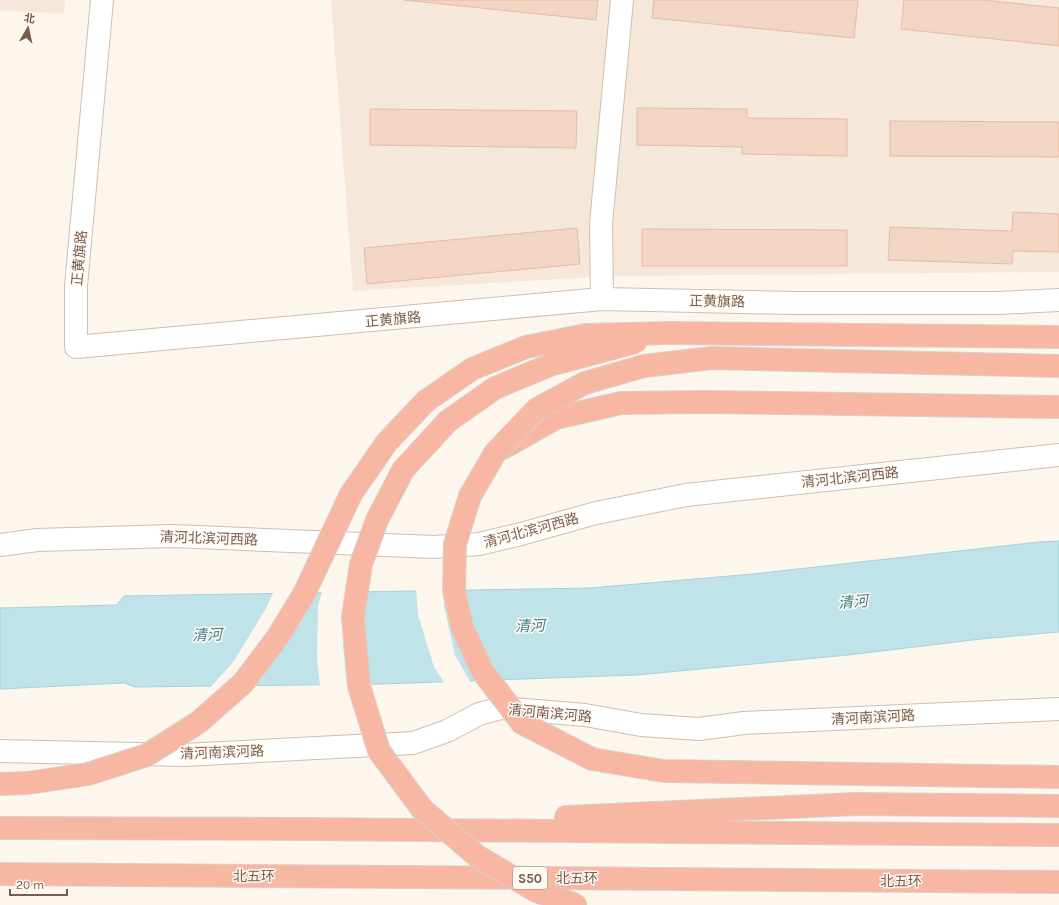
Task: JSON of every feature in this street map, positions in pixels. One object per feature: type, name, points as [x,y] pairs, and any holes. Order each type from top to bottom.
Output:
[{"type":"highway","points":[[0,784],[28,783],[88,774],[148,755],[204,717],[243,683],[277,638],[304,594],[351,494],[387,442],[426,402],[472,369],[526,347],[586,335],[670,333],[1059,337]]},
{"type":"highway","points":[[576,905],[536,891],[476,856],[422,809],[379,751],[360,686],[353,617],[361,564],[377,520],[404,470],[448,421],[495,388],[550,365],[670,333]]},
{"type":"highway","points":[[1059,366],[712,358],[644,366],[585,383],[536,409],[495,453],[470,496],[455,544],[454,590],[462,627],[483,672],[522,723],[592,759],[664,771],[1059,778]]},
{"type":"highway","points":[[495,453],[556,418],[620,403],[703,402],[1059,407]]},
{"type":"highway","points":[[305,829],[855,804],[1059,806]]},
{"type":"highway","points":[[0,828],[1059,835]]},
{"type":"highway","name":"北五环","points":[[0,874],[1059,882]]},
{"type":"street","name":"正黄旗路","points":[[102,0],[76,286],[76,347],[602,300],[802,303],[990,303],[1059,300]]},
{"type":"street","points":[[602,300],[601,224],[622,0]]},
{"type":"street","name":"清河北滨河西路","points":[[0,545],[38,540],[173,536],[434,547],[479,544],[596,513],[686,495],[1059,455]]},
{"type":"street","name":"清河南滨河路","points":[[0,751],[184,755],[414,743],[447,731],[479,714],[501,708],[585,715],[641,725],[699,729],[744,723],[1059,709]]},
{"type":"shaded area","points":[[0,0],[65,0],[64,14],[0,10]]},
{"type":"shaded area","points":[[331,0],[1059,0],[1059,272],[612,276],[353,291]]},
{"type":"water","name":"清河","points":[[1059,541],[1059,632],[981,639],[848,655],[637,675],[382,684],[135,687],[124,683],[0,689],[0,608],[117,605],[124,596],[590,588],[753,574]]},
{"type":"pier","points":[[444,589],[444,606],[455,655],[471,683],[445,684],[434,667],[418,615],[416,590]]},
{"type":"pier","points":[[274,591],[295,591],[234,688],[210,688],[234,661],[265,610]]},
{"type":"pier","points":[[322,591],[348,591],[343,644],[347,686],[320,686],[317,658],[318,606]]},
{"type":"building","points":[[404,0],[598,0],[596,20]]},
{"type":"building","points":[[654,0],[858,0],[854,38],[652,18]]},
{"type":"building","points":[[904,0],[983,0],[1059,8],[1059,46],[901,29]]},
{"type":"building","points":[[637,108],[747,109],[747,118],[847,119],[847,156],[742,154],[742,147],[637,145]]},
{"type":"building","points":[[370,109],[577,111],[576,148],[370,145]]},
{"type":"building","points":[[890,121],[1059,122],[1059,157],[890,156]]},
{"type":"building","points":[[1013,212],[1059,214],[1059,252],[1013,251],[1012,264],[888,260],[890,227],[1012,231]]},
{"type":"building","points":[[577,228],[580,264],[367,284],[364,248]]},
{"type":"building","points":[[642,229],[847,230],[847,266],[642,266]]}]
